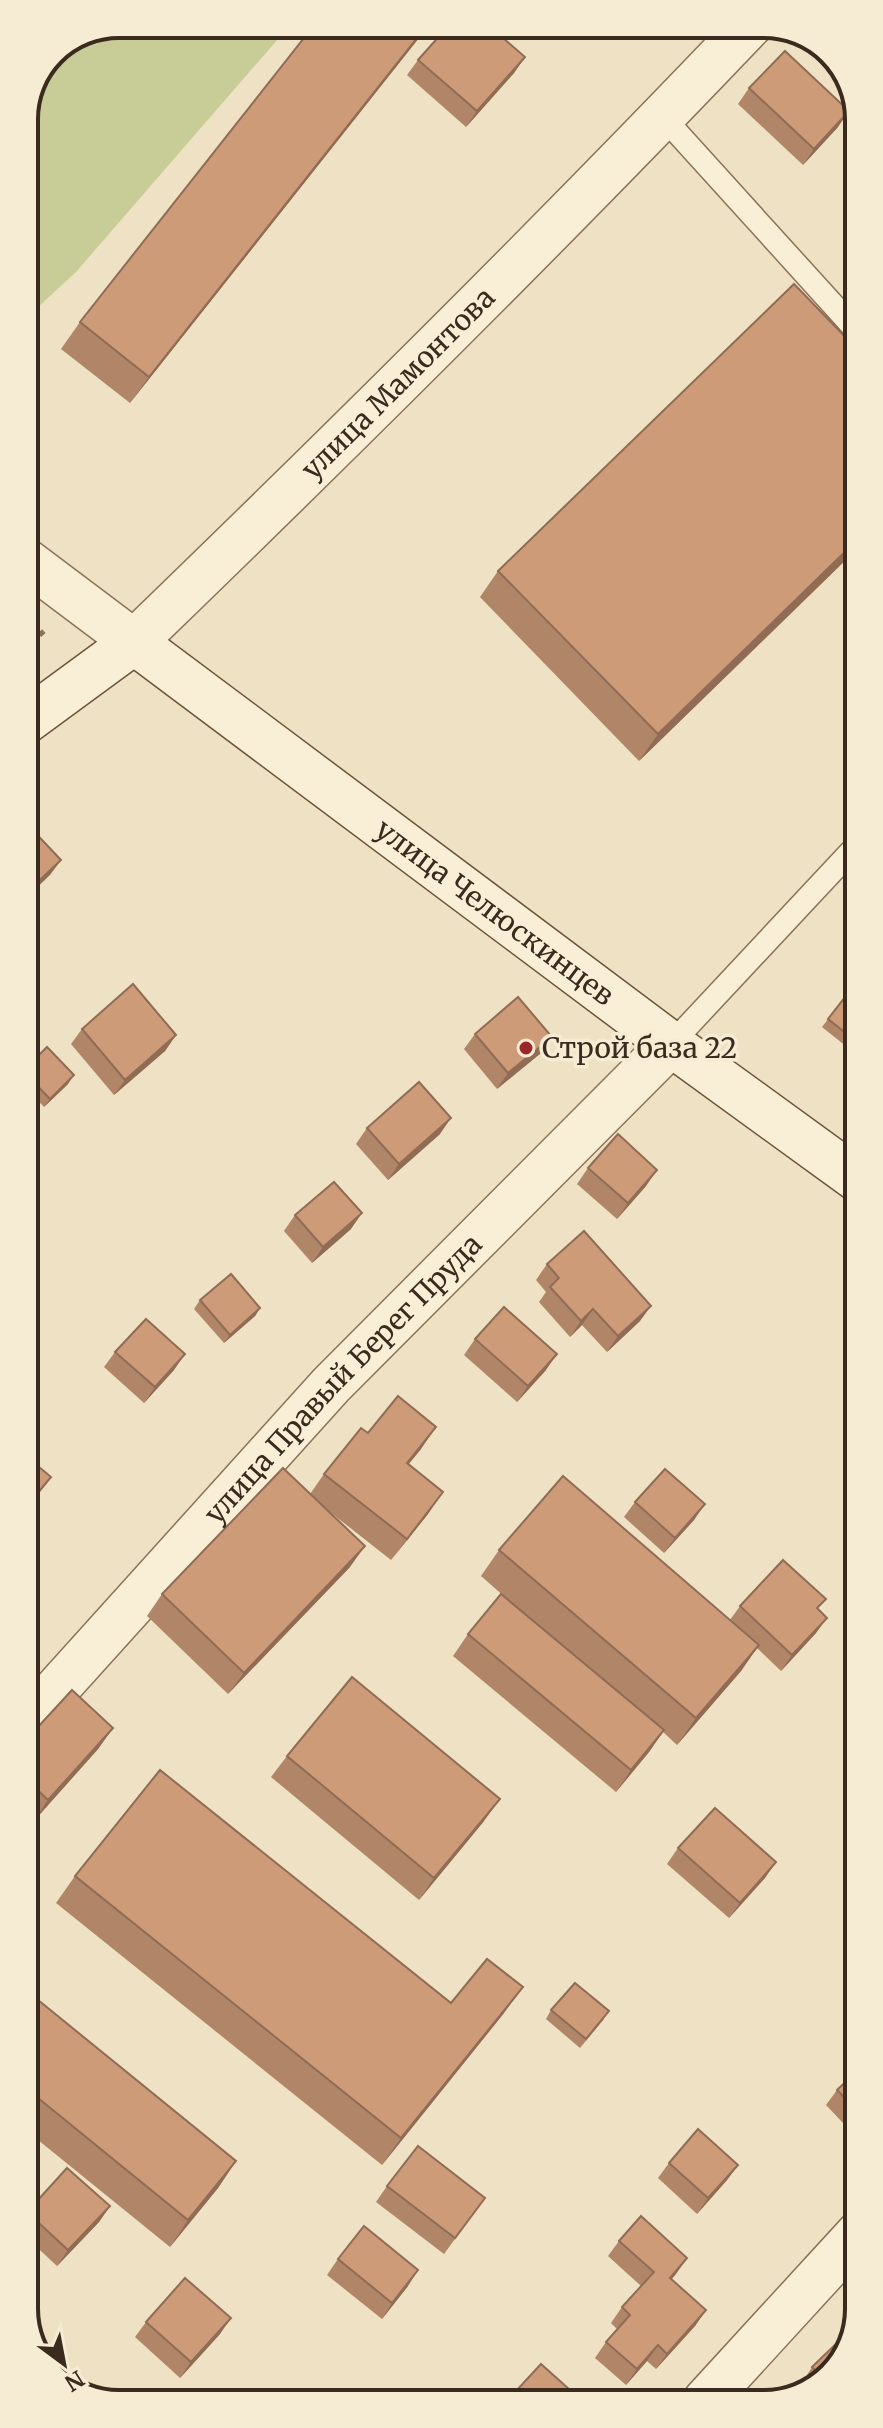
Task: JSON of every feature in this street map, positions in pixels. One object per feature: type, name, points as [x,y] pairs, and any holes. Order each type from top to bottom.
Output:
[{"type":"street","name":"улица Мамонтова","points":[[38,712],[134,642],[337,446],[738,38]]},
{"type":"street","name":"улица Челюскинцев","points":[[38,570],[671,1044],[845,1170]]},
{"type":"street","name":"улица Правый Берег Пруда","points":[[38,1710],[331,1385],[671,1044]]},
{"type":"street","points":[[715,2390],[845,2248]]},
{"type":"lane","points":[[663,117],[845,318]]},
{"type":"lane","points":[[671,1044],[845,858]]},
{"type":"green space","points":[[119,38],[279,38],[76,272],[38,307],[38,113],[46,83],[65,58],[93,42]]},
{"type":"building","points":[[304,38],[417,38],[149,377],[80,322]]},
{"type":"building","points":[[438,38],[503,38],[525,57],[477,111],[418,60]]},
{"type":"building","points":[[785,51],[844,106],[845,116],[814,149],[749,88]]},
{"type":"building","points":[[794,284],[845,337],[845,552],[658,734],[498,571]]},
{"type":"building","points":[[38,836],[61,860],[38,882]]},
{"type":"building","points":[[133,984],[176,1035],[125,1080],[82,1029]]},
{"type":"building","points":[[518,997],[552,1037],[508,1073],[475,1034]]},
{"type":"building","points":[[845,997],[845,1032],[828,1019]]},
{"type":"building","points":[[47,1047],[74,1075],[50,1099],[38,1086],[38,1056]]},
{"type":"building","points":[[419,1082],[451,1118],[399,1164],[367,1128]]},
{"type":"building","points":[[618,1134],[657,1170],[628,1203],[588,1168]]},
{"type":"building","points":[[334,1182],[362,1213],[323,1247],[295,1215]]},
{"type":"building","points":[[584,1231],[651,1306],[618,1336],[593,1309],[581,1321],[550,1287],[559,1278],[547,1264]]},
{"type":"building","points":[[231,1274],[260,1308],[230,1335],[200,1300]]},
{"type":"building","points":[[504,1307],[557,1354],[528,1386],[475,1339]]},
{"type":"building","points":[[146,1319],[185,1354],[155,1387],[115,1352]]},
{"type":"building","points":[[398,1396],[436,1427],[407,1463],[443,1492],[407,1539],[324,1474],[361,1428],[368,1433]]},
{"type":"building","points":[[38,1466],[51,1477],[38,1493]]},
{"type":"building","points":[[283,1468],[365,1546],[244,1673],[162,1594]]},
{"type":"building","points":[[665,1469],[705,1504],[675,1538],[635,1502]]},
{"type":"building","points":[[563,1476],[759,1645],[696,1718],[499,1550]]},
{"type":"building","points":[[783,1560],[826,1599],[817,1608],[827,1618],[792,1655],[740,1606]]},
{"type":"building","points":[[501,1594],[664,1730],[631,1770],[468,1634]]},
{"type":"building","points":[[352,1677],[500,1799],[434,1878],[287,1756]]},
{"type":"building","points":[[72,1690],[113,1728],[48,1800],[38,1790],[38,1727]]},
{"type":"building","points":[[160,1770],[451,2003],[487,1959],[523,1987],[401,2138],[75,1876]]},
{"type":"building","points":[[715,1808],[776,1862],[740,1903],[678,1848]]},
{"type":"building","points":[[575,1983],[609,2011],[586,2039],[551,2010]]},
{"type":"building","points":[[38,2000],[236,2161],[188,2220],[38,2098]]},
{"type":"building","points":[[845,2082],[845,2098],[837,2090]]},
{"type":"building","points":[[698,2129],[738,2165],[708,2198],[669,2163]]},
{"type":"building","points":[[418,2146],[485,2198],[455,2238],[387,2186]]},
{"type":"building","points":[[67,2168],[110,2206],[68,2250],[38,2222],[38,2200]]},
{"type":"building","points":[[641,2216],[687,2258],[670,2278],[706,2310],[667,2354],[658,2345],[637,2369],[606,2342],[630,2315],[622,2307],[654,2272],[619,2241]]},
{"type":"building","points":[[364,2226],[418,2270],[392,2303],[338,2259]]},
{"type":"building","points":[[185,2278],[231,2318],[191,2362],[146,2322]]},
{"type":"building","points":[[838,2342],[818,2370],[812,2367]]},
{"type":"building","points":[[541,2364],[570,2390],[517,2390]]},
{"type":"place","name":"Строй база 22","points":[[526,1048]]}]
